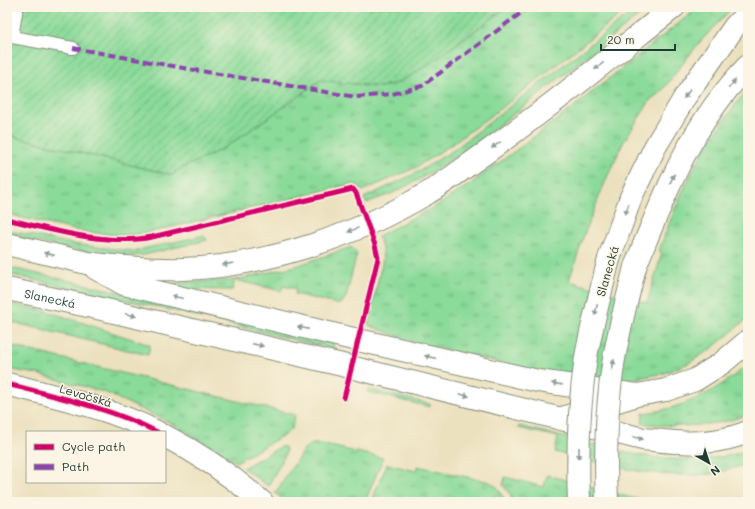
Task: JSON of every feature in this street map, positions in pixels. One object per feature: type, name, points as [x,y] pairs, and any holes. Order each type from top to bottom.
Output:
[{"type":"main road","points":[[7,244],[87,263],[128,268],[184,269],[213,267],[261,259],[294,251],[325,241],[389,214],[427,194],[519,129],[674,7]]},
{"type":"main road","name":"Slanecká","points":[[579,502],[578,478],[580,419],[586,357],[593,320],[609,259],[632,197],[655,147],[685,97],[735,26],[748,13]]},
{"type":"main road","points":[[710,62],[748,33]]},
{"type":"main road","points":[[607,502],[605,474],[608,408],[613,366],[620,326],[635,267],[660,206],[686,150],[703,121],[733,82],[748,66]]},
{"type":"main road","points":[[87,263],[124,284],[234,311],[538,381],[637,395]]},
{"type":"main road","name":"Slanecká","points":[[7,289],[93,307],[345,366],[643,439],[668,442],[696,442],[723,439],[748,432]]},
{"type":"main road","points":[[559,419],[637,395],[666,390],[695,380],[722,363],[748,341]]},
{"type":"main road","name":"Levočská","points":[[7,384],[114,413],[155,431]]},
{"type":"main road","points":[[166,436],[189,448],[226,472],[262,502]]},
{"type":"lane","points":[[17,7],[10,36],[73,48]]},
{"type":"green space","points":[[7,7],[507,7],[429,64],[400,82],[381,87],[320,80],[224,148],[178,170],[172,175],[7,135]]},
{"type":"green space","points":[[507,7],[630,7],[504,106],[452,144],[415,168],[362,191],[358,185],[352,184],[135,235],[98,233],[60,227],[7,214],[7,135],[172,175],[178,170],[224,148],[320,80],[381,87],[400,82],[429,64]]},
{"type":"green space","points":[[638,7],[650,7],[510,117],[459,155],[420,179],[393,193],[366,203],[364,198],[418,172],[455,149]]},
{"type":"green space","points":[[699,7],[733,7],[698,44],[661,92],[651,99],[624,141],[608,175],[585,232],[569,281],[647,303],[662,253],[659,251],[687,183],[709,142],[748,88],[748,318],[711,349],[687,364],[665,373],[633,379],[551,374],[415,343],[368,325],[383,259],[382,248],[378,236],[438,205],[472,183],[562,116]]},
{"type":"green space","points":[[7,230],[71,244],[133,251],[201,236],[204,236],[207,240],[144,255],[133,256],[70,249],[7,235]]},
{"type":"green space","points":[[351,247],[357,253],[346,297],[341,304],[295,294],[296,289],[283,286],[281,291],[235,280],[296,266]]},
{"type":"green space","points":[[7,267],[169,303],[334,343],[333,349],[167,309],[7,274]]},
{"type":"green space","points":[[235,280],[232,290],[179,289],[173,285],[174,283]]},
{"type":"green space","points":[[7,303],[50,312],[150,345],[148,355],[7,321]]},
{"type":"green space","points":[[7,345],[295,415],[292,428],[286,434],[236,462],[177,426],[104,392],[37,374],[7,369]]},
{"type":"green space","points":[[748,364],[748,415],[724,421],[691,426],[671,426],[642,423],[643,413],[658,411],[686,403],[699,397],[736,374]]},
{"type":"green space","points":[[368,389],[430,404],[430,407],[367,392]]},
{"type":"green space","points":[[519,426],[633,454],[662,458],[691,459],[720,457],[748,450],[748,463],[729,470],[709,474],[669,474],[631,470],[555,452],[558,437],[518,428]]},
{"type":"green space","points":[[317,443],[383,458],[365,502],[286,502],[275,493],[304,449]]},
{"type":"green space","points":[[280,447],[285,447],[285,455],[268,486],[243,468]]},
{"type":"green space","points":[[387,464],[416,471],[417,466],[490,482],[497,487],[506,502],[371,502]]},
{"type":"green space","points":[[547,475],[632,498],[657,502],[513,502],[510,494],[503,485],[505,477],[544,487]]},
{"type":"marked path","points":[[73,48],[356,97],[392,94],[422,86],[529,7]]},
{"type":"cycle path","points":[[7,219],[79,236],[117,240],[135,239],[152,237],[353,189],[356,193],[375,245],[378,258],[344,398]]},
{"type":"cycle path","points":[[7,384],[121,416],[155,431]]}]
